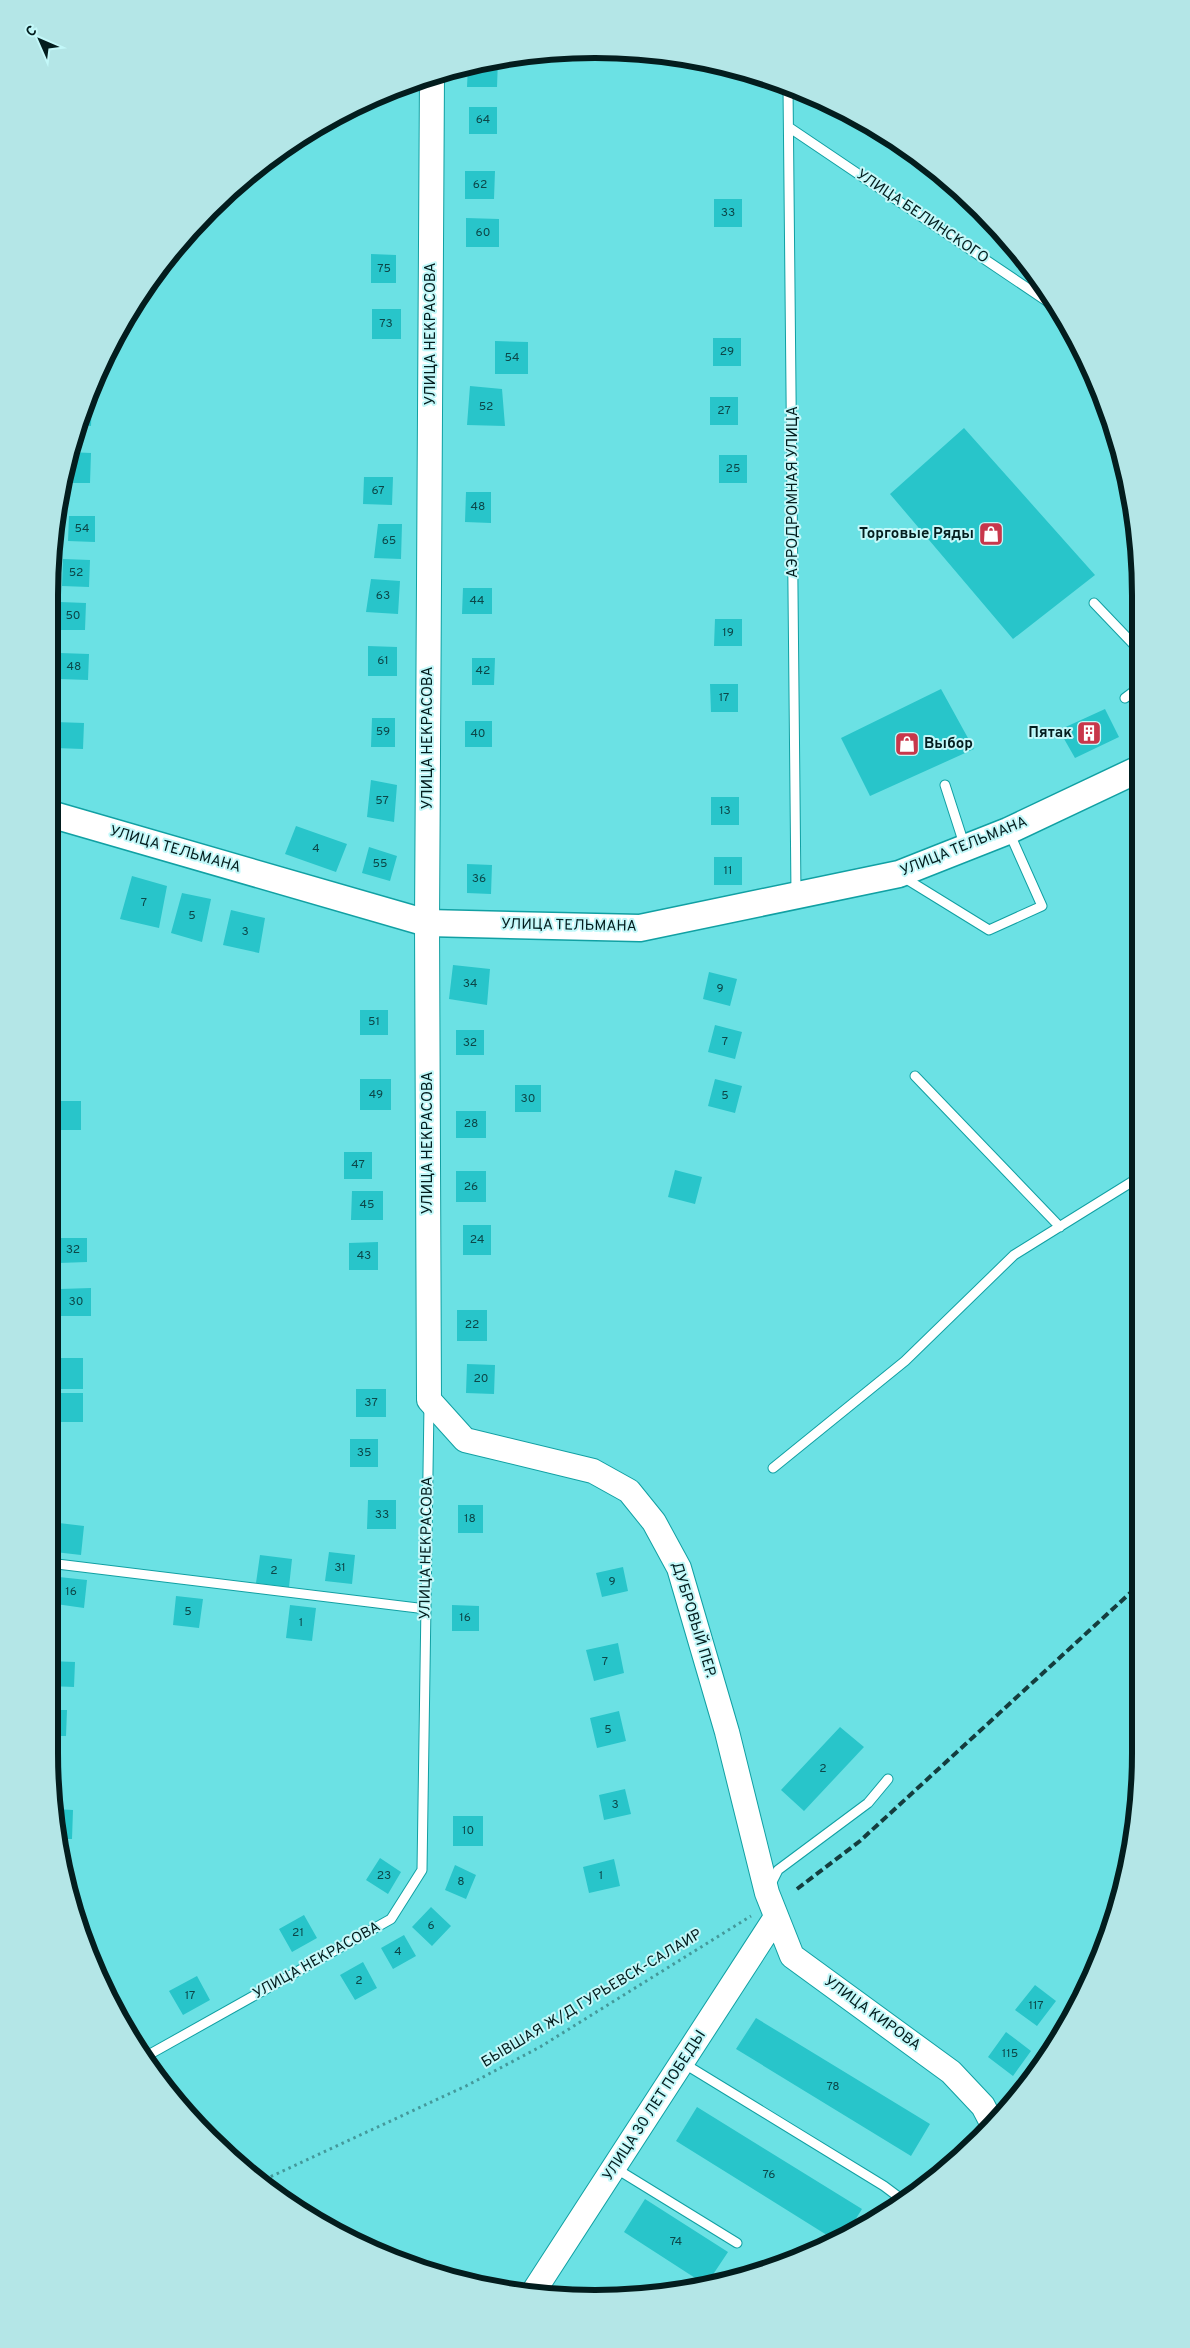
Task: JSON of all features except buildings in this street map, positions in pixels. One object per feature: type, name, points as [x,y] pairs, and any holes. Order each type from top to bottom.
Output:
[{"type":"main road","name":"УЛИЦА ТЕЛЬМАНА","points":[[58,816],[427,923],[640,928],[899,874],[1008,831],[1132,772]]},
{"type":"street","name":"УЛИЦА НЕКРАСОВА","points":[[429,1400],[427,923],[432,83]]},
{"type":"street","name":"ДУБРОВЫЙ ПЕР.","points":[[429,1400],[465,1440],[593,1471],[629,1491],[654,1522],[679,1568],[727,1732],[771,1905]]},
{"type":"street","name":"УЛИЦА 30 ЛЕТ ПОБЕДЫ","points":[[537,2287],[683,2063],[771,1905]]},
{"type":"street","name":"УЛИЦА КИРОВА","points":[[771,1905],[792,1956],[951,2072],[982,2106],[989,2118]]},
{"type":"lane","name":"АЭРОДРОМНАЯ УЛИЦА","points":[[788,93],[796,897]]},
{"type":"lane","name":"УЛИЦА БЕЛИНСКОГО","points":[[790,128],[1044,299]]},
{"type":"lane","points":[[1094,603],[1132,643]]},
{"type":"lane","points":[[1124,698],[1132,692]]},
{"type":"lane","points":[[945,785],[965,847]]},
{"type":"lane","points":[[899,874],[989,930],[1042,906],[1008,831]]},
{"type":"lane","points":[[915,1076],[1060,1226]]},
{"type":"lane","points":[[773,1468],[905,1361],[1014,1254],[1132,1182]]},
{"type":"lane","name":"УЛИЦА НЕКРАСОВА","points":[[150,2054],[391,1919],[422,1870],[429,1400]]},
{"type":"lane","points":[[58,1565],[426,1609]]},
{"type":"lane","points":[[771,1905],[778,1870],[868,1803],[888,1779]]},
{"type":"lane","points":[[683,2063],[884,2186],[898,2197]]},
{"type":"lane","points":[[614,2168],[738,2243]]},
{"type":"path","name":"БЫВШАЯ Ж/Д ГУРЬЕВСК-САЛАИР","points":[[267,2178],[466,2086],[540,2047],[771,1905]]},
{"type":"railway","points":[[797,1889],[860,1841],[1132,1591]]},
{"type":"place","name":"Торговые Ряды","points":[[991,534]]},
{"type":"place","name":"Пятак","points":[[1089,733]]},
{"type":"place","name":"Выбор","points":[[907,744]]}]
